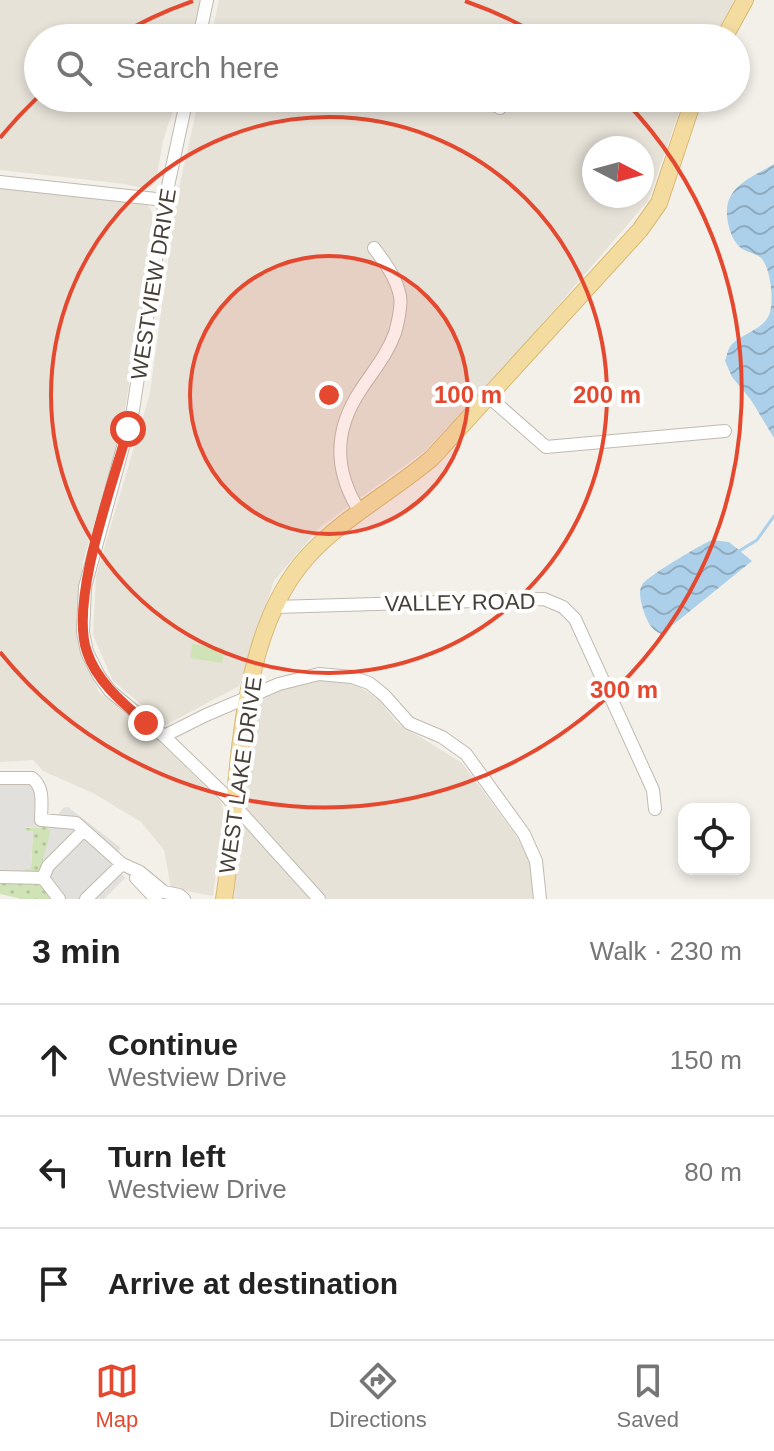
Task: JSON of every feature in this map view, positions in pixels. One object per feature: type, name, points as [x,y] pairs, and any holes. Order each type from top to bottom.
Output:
[{"type":"main road","points":[[732,24],[745,0]]},
{"type":"main road","name":"WEST LAKE DRIVE","points":[[224,899],[248,698],[258,655],[289,579],[309,555],[432,458],[640,230],[659,203],[689,112]]},
{"type":"street","points":[[202,24],[207,0]]},
{"type":"street","name":"WESTVIEW DRIVE","points":[[184,112],[165,200],[133,410],[85,587],[83,613],[87,652],[99,676],[127,707],[164,736],[227,797],[319,899]]},
{"type":"street","points":[[0,182],[165,200]]},
{"type":"street","points":[[360,512],[348,494],[340,470],[341,435],[349,409],[388,351],[397,326],[401,300],[394,277],[374,248]]},
{"type":"street","points":[[489,397],[546,447],[725,431]]},
{"type":"street","name":"VALLEY ROAD","points":[[275,607],[502,598],[544,599],[563,607],[575,619],[624,722],[653,790],[655,809]]},
{"type":"street","points":[[164,736],[279,684],[319,674],[352,677],[369,683],[409,723],[442,737],[466,754],[524,834],[536,861],[540,899]]},
{"type":"street","points":[[0,778],[21,777],[37,781],[41,794],[41,820],[76,823],[126,867],[156,899]]},
{"type":"street","points":[[43,878],[48,866],[84,830]]},
{"type":"street","points":[[86,899],[126,867]]},
{"type":"street","points":[[126,867],[140,872],[164,892],[184,899]]},
{"type":"street","points":[[0,877],[43,878]]},
{"type":"street","points":[[43,878],[57,896]]},
{"type":"shaded area","points":[[0,0],[202,0],[196,24],[24,24],[24,112],[172,112],[163,141],[156,181],[152,186],[146,189],[0,170]]},
{"type":"shaded area","points":[[219,0],[734,0],[721,24],[214,24]]},
{"type":"shaded area","points":[[196,112],[679,112],[654,184],[654,136],[582,136],[582,208],[642,208],[516,354],[425,451],[319,528],[274,581],[239,686],[166,725],[113,681],[93,635],[96,576],[150,393],[176,202]]},
{"type":"shaded area","points":[[0,185],[141,202],[151,210],[153,217],[146,272],[122,431],[83,562],[78,632],[84,661],[99,692],[155,737],[221,802],[224,815],[213,896],[171,888],[164,850],[141,822],[93,793],[43,771],[33,760],[0,762]]},
{"type":"shaded area","points":[[319,678],[351,681],[379,700],[396,722],[462,763],[515,834],[532,864],[534,899],[326,899],[243,808],[253,694]]},
{"type":"shaded area","points":[[0,775],[41,779],[45,785],[49,816],[56,818],[63,808],[68,807],[121,848],[117,853],[119,855],[161,886],[189,899],[151,899],[124,871],[122,874],[125,878],[104,899],[51,899],[40,884],[0,882]],"holes":[[[46,827],[51,831],[39,873],[24,873],[25,869],[31,869],[33,831],[26,831],[25,828]]]},
{"type":"shaded area","points":[[243,821],[314,899],[233,899]]},
{"type":"green space","points":[[192,644],[224,648],[222,663],[190,658]]},
{"type":"green space","points":[[46,827],[51,830],[42,869],[39,873],[24,874],[25,869],[31,868],[33,832],[25,831],[25,828]]},
{"type":"green space","points":[[0,882],[40,884],[51,899],[22,899],[0,894]]},
{"type":"water","points":[[774,164],[774,438],[751,400],[732,377],[725,361],[732,344],[766,320],[772,302],[765,263],[760,257],[741,248],[732,236],[728,203],[745,181]]},
{"type":"water","points":[[712,540],[729,542],[752,561],[661,634],[657,632],[649,624],[643,609],[642,585],[663,568]]},
{"type":"waterway","points":[[739,551],[757,540],[774,516]]},
{"type":"route","points":[[128,429],[85,587],[83,632],[87,652],[99,676],[110,691],[146,723]]}]
